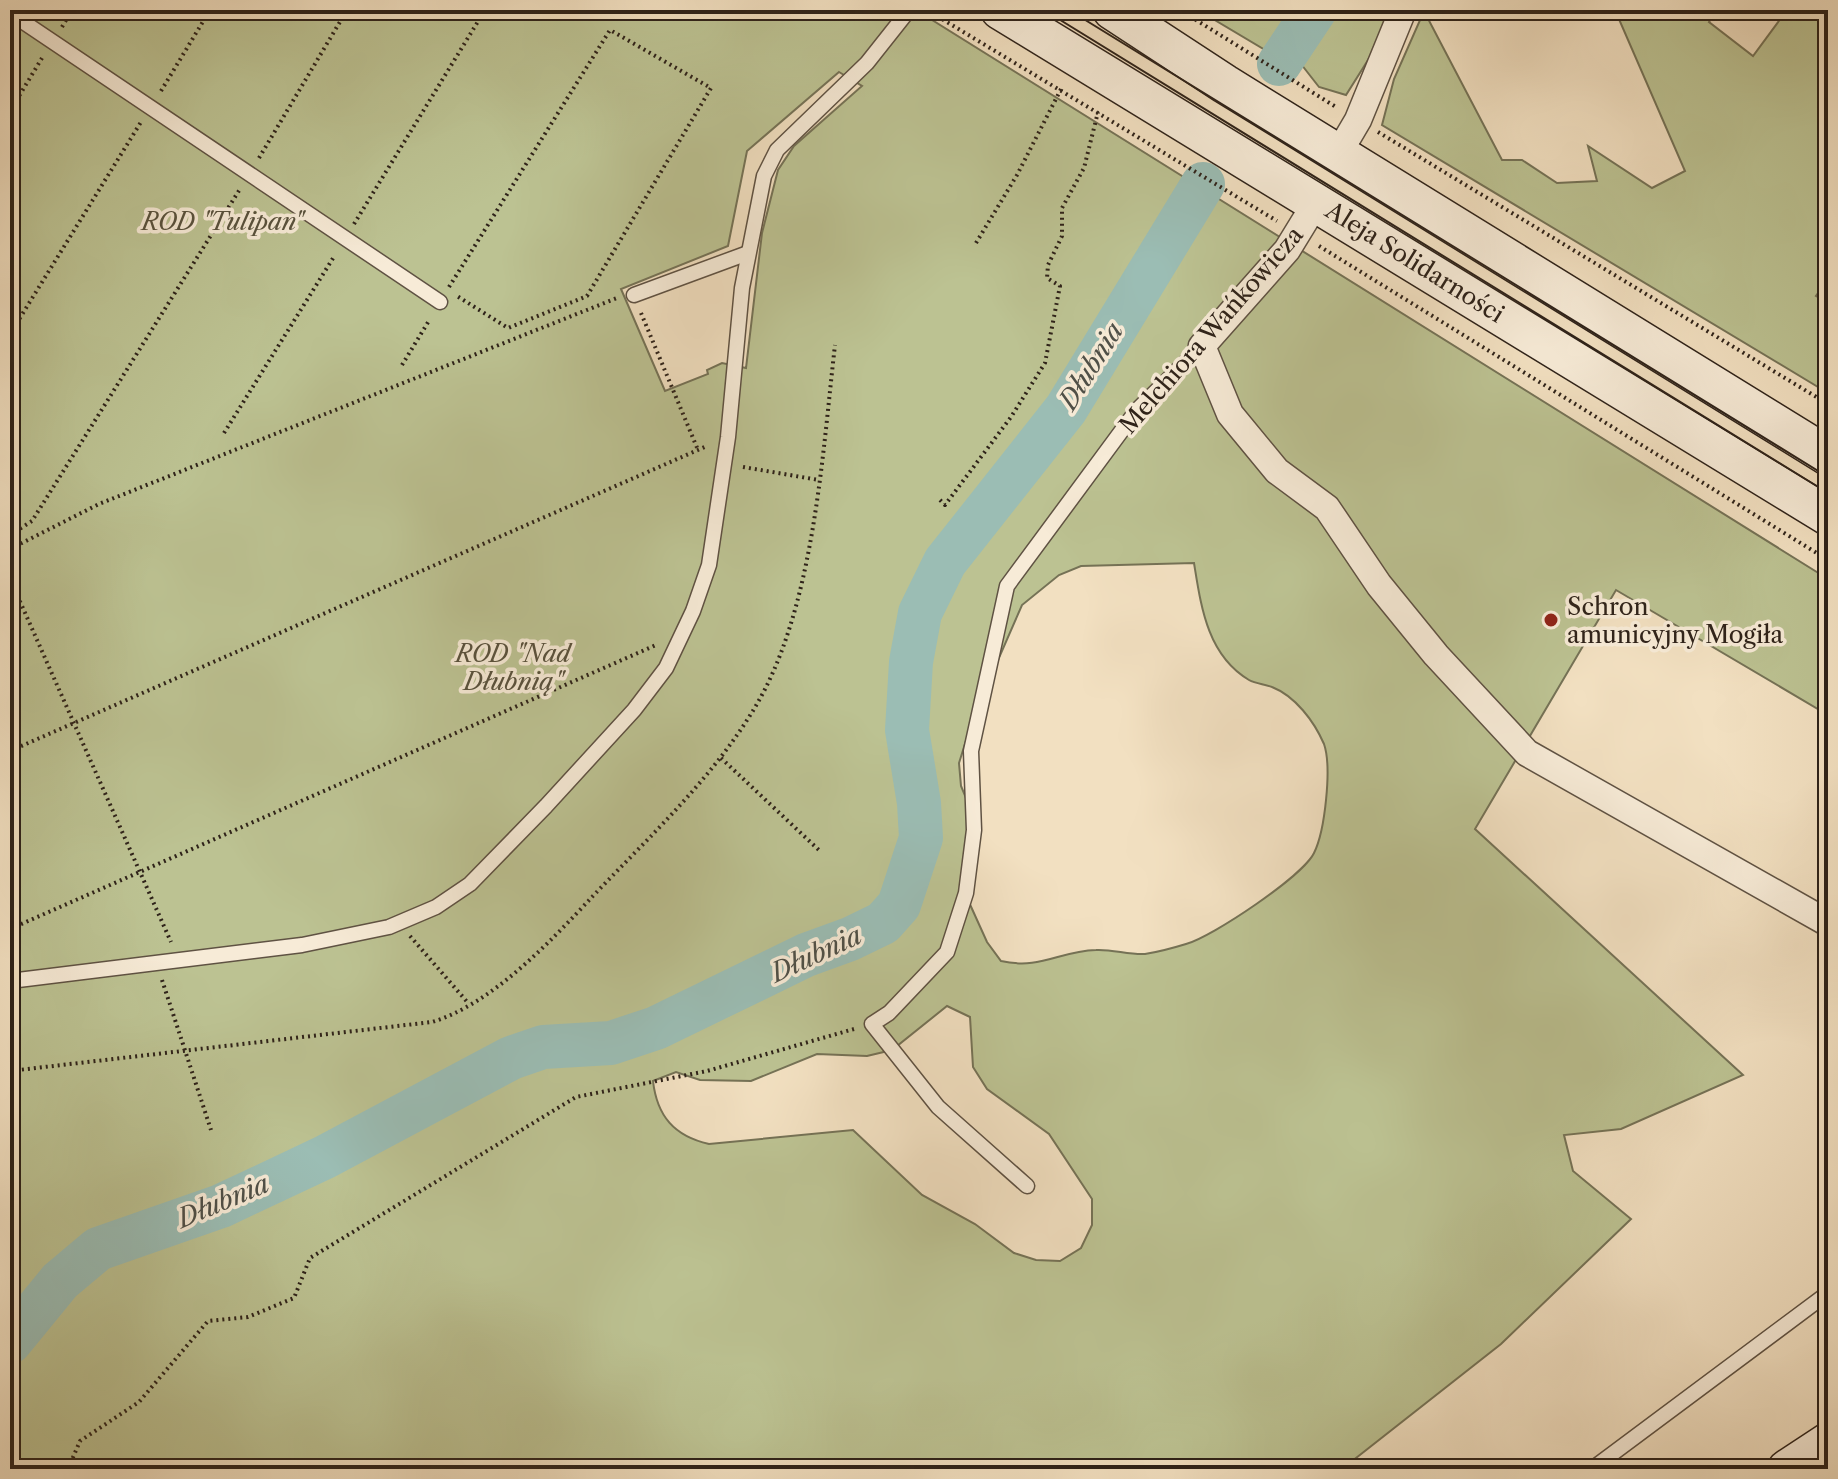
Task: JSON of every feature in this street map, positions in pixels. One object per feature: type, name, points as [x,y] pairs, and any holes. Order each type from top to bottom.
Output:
[{"type":"street","name":"Aleja Solidarności","points":[[1000,10],[1828,516]]},
{"type":"street","points":[[1112,10],[1338,154],[1828,456]]},
{"type":"street","points":[[1338,154],[1358,120],[1403,10]]},
{"type":"street","name":"Melchiora Wańkowicza","points":[[1202,346],[1287,250],[1317,201]]},
{"type":"street","points":[[1202,346],[1230,414],[1277,471],[1327,508],[1388,597],[1436,655],[1527,753],[1828,923]]},
{"type":"street","points":[[1787,1469],[1828,1442]]},
{"type":"lane","points":[[10,981],[302,945],[398,923],[436,907],[494,861],[634,710],[666,668],[709,565],[728,437],[748,253],[764,176],[777,150],[867,63],[909,10]]},
{"type":"lane","points":[[10,13],[444,296]]},
{"type":"lane","points":[[628,295],[748,253]]},
{"type":"lane","name":"Melchiora Wańkowicza","points":[[872,1024],[889,1013],[947,952],[966,893],[974,830],[971,751],[1007,586],[1137,410],[1202,346]]},
{"type":"lane","points":[[872,1024],[938,1107],[1027,1186]]},
{"type":"lane","points":[[1592,1469],[1828,1293]]},
{"type":"path","points":[[10,334],[210,10]]},
{"type":"path","points":[[10,535],[32,521],[250,172],[347,10]]},
{"type":"path","points":[[927,10],[1288,228]]},
{"type":"path","points":[[1180,10],[1188,12],[1346,113]]},
{"type":"path","points":[[402,365],[444,296],[610,30],[711,88],[587,296],[508,328],[444,296]]},
{"type":"path","points":[[10,111],[53,41]]},
{"type":"path","points":[[976,243],[1017,175],[1061,89]]},
{"type":"path","points":[[940,500],[945,505],[970,473],[1045,363],[1060,286],[1047,278],[1048,265],[1062,236],[1062,208],[1084,168],[1098,112]]},
{"type":"path","points":[[1372,128],[1828,404]]},
{"type":"path","points":[[1318,245],[1828,560]]},
{"type":"path","points":[[10,549],[99,504],[628,295],[698,450]]},
{"type":"path","points":[[10,751],[728,437]]},
{"type":"path","points":[[724,465],[819,480]]},
{"type":"path","points":[[10,579],[179,958]]},
{"type":"path","points":[[10,929],[682,633]]},
{"type":"path","points":[[721,758],[821,852]]},
{"type":"path","points":[[398,923],[469,1004]]},
{"type":"path","points":[[156,963],[211,1130]]},
{"type":"path","points":[[68,1469],[80,1441],[139,1402],[208,1321],[248,1317],[294,1298],[310,1258],[576,1097],[707,1071],[872,1024]]},
{"type":"green space","points":[[10,10],[916,10],[1828,579],[1828,715],[1616,590],[1475,829],[1743,1075],[1621,1129],[1564,1135],[1573,1171],[1631,1219],[1501,1344],[1342,1469],[10,1469]],"holes":[[[839,72],[862,86],[794,146],[778,170],[762,233],[746,368],[722,363],[707,370],[708,374],[665,391],[621,289],[728,246],[747,151]],[[1194,563],[1208,628],[1224,657],[1249,680],[1280,691],[1296,703],[1324,744],[1327,783],[1321,830],[1314,853],[1293,876],[1256,904],[1199,939],[1145,954],[1096,950],[1039,962],[1001,961],[987,942],[968,900],[979,829],[961,786],[959,763],[974,715],[1022,605],[1059,575],[1081,566]],[[947,1006],[970,1017],[973,1067],[987,1089],[1049,1134],[1092,1199],[1092,1225],[1081,1248],[1060,1261],[1036,1260],[1014,1253],[975,1224],[922,1195],[853,1130],[709,1144],[686,1136],[663,1114],[653,1081],[676,1072],[700,1080],[751,1081],[817,1054],[867,1056],[892,1050]]]},
{"type":"green space","points":[[1198,10],[1393,10],[1385,33],[1346,95],[1319,87],[1301,64],[1297,69]]},
{"type":"green space","points":[[1615,10],[1718,10],[1709,22],[1753,56],[1787,10],[1828,13],[1828,279],[1816,296],[1828,303],[1828,393],[1382,125],[1394,79],[1424,11],[1502,160],[1522,160],[1557,183],[1597,181],[1588,146],[1652,188],[1685,171]]},
{"type":"waterway","name":"Dłubnia","points":[[1279,64],[1315,10]]},
{"type":"waterway","name":"Dłubnia","points":[[10,1342],[60,1281],[98,1249],[221,1206],[325,1157],[511,1058],[543,1047],[611,1043],[656,1028],[806,955],[883,923],[899,905],[921,838],[919,803],[907,730],[911,662],[920,613],[945,562],[1066,409],[1203,184]]},
{"type":"tram line","points":[[1044,10],[1828,493]]},
{"type":"tram line","points":[[1069,10],[1828,477]]},
{"type":"place","name":"Schron amunicyjny Mogiła","points":[[1551,620]]},
{"type":"park label","name":"ROD \"Tulipan\"","points":[[222,221]]},
{"type":"park label","name":"ROD \"Nad Dłubnią\"","points":[[513,667]]}]
